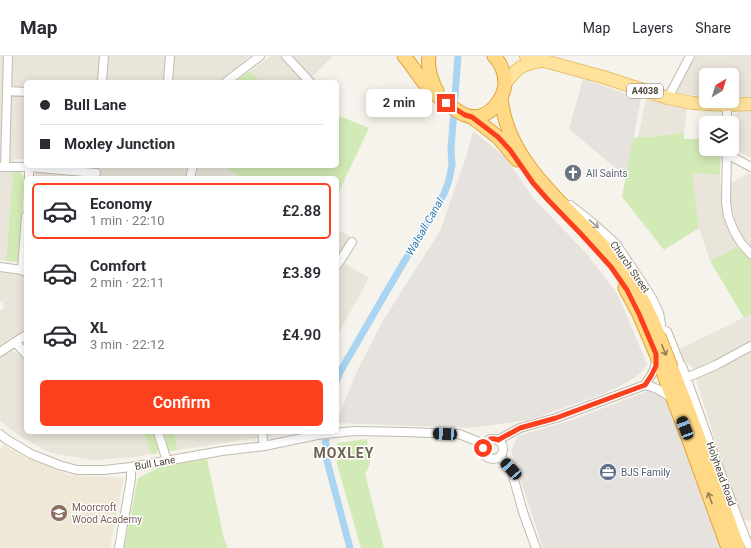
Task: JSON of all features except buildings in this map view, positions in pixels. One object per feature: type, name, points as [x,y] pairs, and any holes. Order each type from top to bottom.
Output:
[{"type":"highway","points":[[404,56],[427,86],[443,101],[498,137],[510,150],[533,183],[611,267],[630,296],[656,354],[728,548]]},
{"type":"highway","points":[[412,56],[418,73]]},
{"type":"highway","points":[[429,56],[429,73],[432,82],[443,101]]},
{"type":"highway","points":[[468,116],[484,115],[489,112],[501,98],[505,84],[501,67],[494,56]]},
{"type":"highway","points":[[501,98],[504,115],[512,136],[524,158],[541,182],[617,262],[633,285],[659,330],[704,451],[744,539]]},
{"type":"main road","name":"A4038","points":[[526,56],[603,77],[668,98],[699,103]]},
{"type":"main road","points":[[505,84],[517,69],[532,62],[542,61]]},
{"type":"main road","name":"A4038","points":[[739,104],[751,104]]},
{"type":"street","points":[[8,56],[2,167],[24,167]]},
{"type":"street","points":[[102,80],[104,56]]},
{"type":"street","points":[[168,80],[170,56]]},
{"type":"street","points":[[229,80],[260,56]]},
{"type":"street","points":[[286,56],[308,80]]},
{"type":"street","points":[[668,98],[690,56]]},
{"type":"street","points":[[7,91],[24,92]]},
{"type":"street","points":[[727,156],[726,202],[728,216],[734,231],[751,254]]},
{"type":"street","points":[[733,156],[751,167]]},
{"type":"street","points":[[42,168],[96,172]]},
{"type":"street","points":[[339,262],[352,242]]},
{"type":"street","points":[[0,267],[24,271]]},
{"type":"street","points":[[659,330],[668,331],[682,366]]},
{"type":"street","points":[[0,352],[24,337]]},
{"type":"street","points":[[15,342],[24,352]]},
{"type":"street","points":[[686,378],[751,346]]},
{"type":"street","points":[[645,385],[656,366],[656,354]]},
{"type":"street","name":"Holyhead Road","points":[[682,366],[744,539],[750,548]]},
{"type":"street","points":[[498,440],[504,448],[502,455],[493,459],[487,457],[483,451],[484,444],[489,440],[498,440],[520,428],[556,418],[645,385],[662,390],[674,400]]},
{"type":"street","points":[[339,432],[361,431],[458,434],[484,444]]},
{"type":"street","name":"Bull Lane","points":[[0,434],[31,454],[59,465],[77,470],[104,470],[131,467],[222,451],[264,446],[323,434]]},
{"type":"street","points":[[159,434],[167,461]]},
{"type":"street","points":[[262,434],[264,446]]},
{"type":"street","points":[[500,457],[511,469],[523,512],[536,548]]},
{"type":"street","points":[[119,548],[131,479],[131,467]]},
{"type":"shaded area","points":[[0,56],[250,56],[221,80],[24,80],[24,159],[14,159],[6,261],[0,260]]},
{"type":"shaded area","points":[[271,56],[333,56],[309,80],[259,80],[250,71]]},
{"type":"shaded area","points":[[696,56],[751,56],[751,97],[739,98],[739,68],[699,68],[699,97],[676,92],[681,79]]},
{"type":"shaded area","points":[[583,79],[641,99],[626,177],[569,129]]},
{"type":"shaded area","points":[[646,99],[687,108],[684,133],[638,137]]},
{"type":"shaded area","points":[[751,109],[751,158],[739,152],[739,116],[734,116],[741,110]]},
{"type":"shaded area","points":[[473,131],[505,157],[534,199],[587,254],[618,295],[647,364],[641,373],[624,384],[600,395],[529,420],[469,428],[339,423],[339,415],[358,369],[384,319],[440,231],[466,157]]},
{"type":"shaded area","points":[[36,168],[230,168],[229,170],[240,176],[35,176]]},
{"type":"shaded area","points":[[692,173],[720,175],[722,206],[726,223],[737,247],[710,261],[699,228]]},
{"type":"shaded area","points":[[749,173],[751,174],[751,249],[742,236],[735,221],[731,203],[731,183]]},
{"type":"shaded area","points":[[339,230],[357,241],[344,263],[369,278],[339,332]]},
{"type":"shaded area","points":[[0,271],[24,276],[24,331],[0,347],[0,310],[4,308],[3,301],[0,301]]},
{"type":"shaded area","points":[[751,314],[751,341],[695,370],[684,360],[680,349]]},
{"type":"shaded area","points":[[12,349],[24,359],[24,434],[145,434],[151,454],[135,457],[94,460],[51,453],[24,439],[0,420],[0,357]]},
{"type":"shaded area","points":[[751,352],[751,521],[743,520],[724,468],[696,379]]},
{"type":"shaded area","points":[[648,391],[664,397],[722,548],[543,548],[511,451],[518,436],[572,420]]},
{"type":"shaded area","points":[[174,434],[282,434],[178,450]]},
{"type":"shaded area","name":"Moorcroft Wood Academy","points":[[4,445],[26,458],[69,475],[124,478],[110,548],[0,548],[0,450]]},
{"type":"green space","points":[[250,71],[259,80],[237,80]]},
{"type":"green space","points":[[339,116],[369,128],[339,192],[339,176],[240,176],[229,170],[230,168],[339,168]]},
{"type":"green space","points":[[684,133],[684,139],[699,139],[699,156],[721,156],[720,175],[692,173],[699,228],[664,250],[622,197],[633,138]]},
{"type":"green space","points":[[13,171],[20,172],[24,177],[19,257],[17,262],[6,261]]},
{"type":"green space","points":[[737,247],[751,258],[751,314],[744,318],[710,261]]},
{"type":"green space","points":[[145,434],[154,434],[158,449],[156,454],[151,454]]},
{"type":"green space","points":[[164,434],[174,434],[178,450],[169,451]]},
{"type":"green space","points":[[367,439],[370,464],[365,474],[384,548],[361,548],[337,464],[337,443]]},
{"type":"green space","points":[[207,459],[224,539],[228,548],[124,548],[138,478],[160,467]]},
{"type":"waterway","name":"Walsall Canal","points":[[339,375],[444,194],[452,165],[451,149],[458,56]]},
{"type":"waterway","name":"Walsall Canal","points":[[325,434],[327,461],[350,548]]},
{"type":"place","name":"All Saints","points":[[573,173]]},
{"type":"place","name":"BJS Family","points":[[608,472]]},
{"type":"place","name":"Moorcroft Wood Academy","points":[[59,513]]},
{"type":"district","name":"MOXLEY","points":[[344,453]]},
{"type":"route","points":[[446,103],[465,115],[472,117],[498,137],[510,150],[533,183],[611,267],[627,290],[656,354],[656,366],[645,385],[556,418],[520,428],[498,440],[489,440],[484,444],[483,448]]}]
